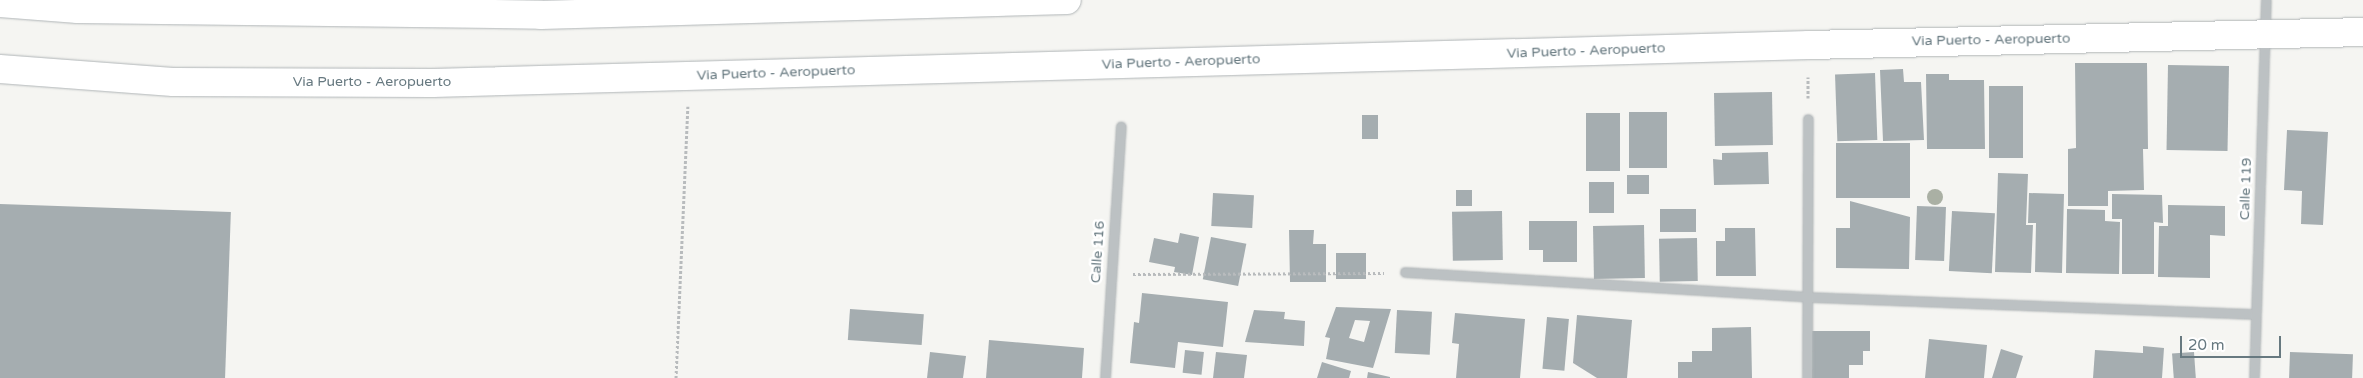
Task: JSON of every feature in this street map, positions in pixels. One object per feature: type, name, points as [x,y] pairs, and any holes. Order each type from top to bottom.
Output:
[{"type":"main road","points":[[0,3],[78,9],[541,15],[1067,0]]},
{"type":"main road","name":"Via Puerto - Aeropuerto","points":[[0,70],[173,82],[433,83],[1809,44],[2363,32]]},
{"type":"street","name":"Calle 119","points":[[2254,378],[2266,0]]},
{"type":"street","points":[[1807,378],[1808,119]]},
{"type":"street","name":"Calle 116","points":[[1105,378],[1110,274],[1121,127]]},
{"type":"street","points":[[1405,272],[1808,297],[2256,314]]},
{"type":"path","points":[[1808,119],[1809,44]]},
{"type":"path","points":[[676,378],[689,76]]},
{"type":"path","points":[[1110,274],[1405,272]]},
{"type":"building","points":[[2075,63],[2147,63],[2148,149],[2143,149],[2144,190],[2108,191],[2108,206],[2068,206],[2068,149],[2076,148]]},
{"type":"building","points":[[2168,65],[2229,66],[2228,151],[2167,150]]},
{"type":"building","points":[[1903,69],[1904,82],[1921,82],[1924,140],[1883,141],[1880,70]]},
{"type":"building","points":[[1875,73],[1877,140],[1837,141],[1835,74]]},
{"type":"building","points":[[1926,74],[1949,74],[1949,80],[1984,80],[1985,149],[1927,149]]},
{"type":"building","points":[[1989,86],[2023,86],[2023,158],[1989,158]]},
{"type":"building","points":[[1772,92],[1773,145],[1715,146],[1714,93]]},
{"type":"building","points":[[1629,112],[1667,112],[1667,168],[1629,168]]},
{"type":"building","points":[[1586,113],[1620,113],[1620,171],[1586,171]]},
{"type":"building","points":[[1362,115],[1378,115],[1378,139],[1362,139]]},
{"type":"building","points":[[2287,130],[2328,132],[2323,225],[2301,224],[2302,191],[2284,190]]},
{"type":"building","points":[[1836,143],[1910,143],[1910,198],[1836,198]]},
{"type":"building","points":[[1768,152],[1769,184],[1714,185],[1713,159],[1722,160],[1722,153]]},
{"type":"building","points":[[1998,173],[2028,174],[2026,225],[2033,225],[2031,273],[1995,272]]},
{"type":"building","points":[[1627,175],[1649,175],[1649,194],[1627,194]]},
{"type":"building","points":[[1589,182],[1614,182],[1614,213],[1589,213]]},
{"type":"building","points":[[1456,190],[1472,190],[1472,206],[1456,206]]},
{"type":"building","points":[[1213,193],[1254,195],[1252,228],[1211,226]]},
{"type":"building","points":[[2029,193],[2064,194],[2062,273],[2035,272],[2036,223],[2028,223]]},
{"type":"building","points":[[2112,194],[2162,195],[2163,223],[2154,222],[2154,274],[2122,274],[2122,219],[2112,219]]},
{"type":"building","points":[[1850,201],[1910,217],[1909,269],[1836,268],[1836,228],[1850,228]]},
{"type":"building","points":[[0,204],[231,212],[225,378],[0,378]]},
{"type":"building","points":[[2168,205],[2225,206],[2225,236],[2210,235],[2210,278],[2158,277],[2159,226],[2168,226]]},
{"type":"building","points":[[1917,206],[1946,207],[1944,261],[1915,260]]},
{"type":"building","points":[[1660,209],[1696,209],[1696,232],[1660,232]]},
{"type":"building","points":[[2067,209],[2105,210],[2105,221],[2120,222],[2119,274],[2066,273]]},
{"type":"building","points":[[1502,211],[1503,260],[1453,261],[1452,212]]},
{"type":"building","points":[[1952,211],[1995,213],[1992,273],[1949,271]]},
{"type":"building","points":[[1529,221],[1577,221],[1577,262],[1543,262],[1543,250],[1529,250]]},
{"type":"building","points":[[1644,225],[1645,278],[1594,279],[1593,226]]},
{"type":"building","points":[[1725,228],[1755,228],[1756,276],[1716,276],[1716,241],[1725,241]]},
{"type":"building","points":[[1289,230],[1314,230],[1313,244],[1326,244],[1326,282],[1290,282]]},
{"type":"building","points":[[1180,233],[1199,237],[1192,275],[1174,272],[1175,267],[1149,262],[1154,238],[1178,243]]},
{"type":"building","points":[[1211,237],[1246,244],[1238,286],[1203,279]]},
{"type":"building","points":[[1697,238],[1698,281],[1660,282],[1659,239]]},
{"type":"building","points":[[1336,253],[1366,253],[1366,279],[1336,279]]},
{"type":"building","points":[[1142,293],[1228,302],[1223,347],[1178,342],[1175,368],[1130,363],[1134,322],[1139,323]]},
{"type":"building","points":[[1336,307],[1391,309],[1373,368],[1326,359],[1330,338],[1325,337]],"holes":[[[1355,320],[1370,321],[1364,342],[1349,338]]]},
{"type":"building","points":[[850,309],[924,314],[922,345],[848,340]]},
{"type":"building","points":[[1254,310],[1285,312],[1284,319],[1305,321],[1304,346],[1245,342]]},
{"type":"building","points":[[1397,310],[1432,312],[1430,355],[1395,353]]},
{"type":"building","points":[[1455,313],[1525,319],[1520,378],[1456,378],[1459,344],[1452,343]]},
{"type":"building","points":[[1577,315],[1632,320],[1627,378],[1597,378],[1573,363]]},
{"type":"building","points":[[1547,317],[1569,319],[1564,371],[1542,369]]},
{"type":"building","points":[[1751,327],[1752,378],[1678,378],[1678,362],[1692,362],[1692,351],[1712,351],[1712,328]]},
{"type":"building","points":[[1806,331],[1870,331],[1870,351],[1863,351],[1863,365],[1849,365],[1849,378],[1807,378]]},
{"type":"building","points":[[1929,339],[1987,345],[1984,378],[1925,378]]},
{"type":"building","points":[[989,340],[1084,348],[1082,378],[986,378]]},
{"type":"building","points":[[2143,346],[2164,348],[2162,378],[2093,378],[2095,350],[2143,353]]},
{"type":"building","points":[[2001,349],[2023,356],[2016,378],[1992,378]]},
{"type":"building","points":[[1185,350],[1204,352],[1201,375],[1183,373]]},
{"type":"building","points":[[930,352],[966,356],[963,378],[927,378]]},
{"type":"building","points":[[1216,352],[1247,355],[1244,378],[1213,378]]},
{"type":"building","points":[[2194,352],[2196,378],[2174,378],[2172,354]]},
{"type":"building","points":[[2290,352],[2353,354],[2352,378],[2289,378]]},
{"type":"building","points":[[1322,362],[1351,371],[1349,378],[1317,378]]},
{"type":"building","points":[[1368,372],[1390,377],[1390,378],[1367,378]]}]
